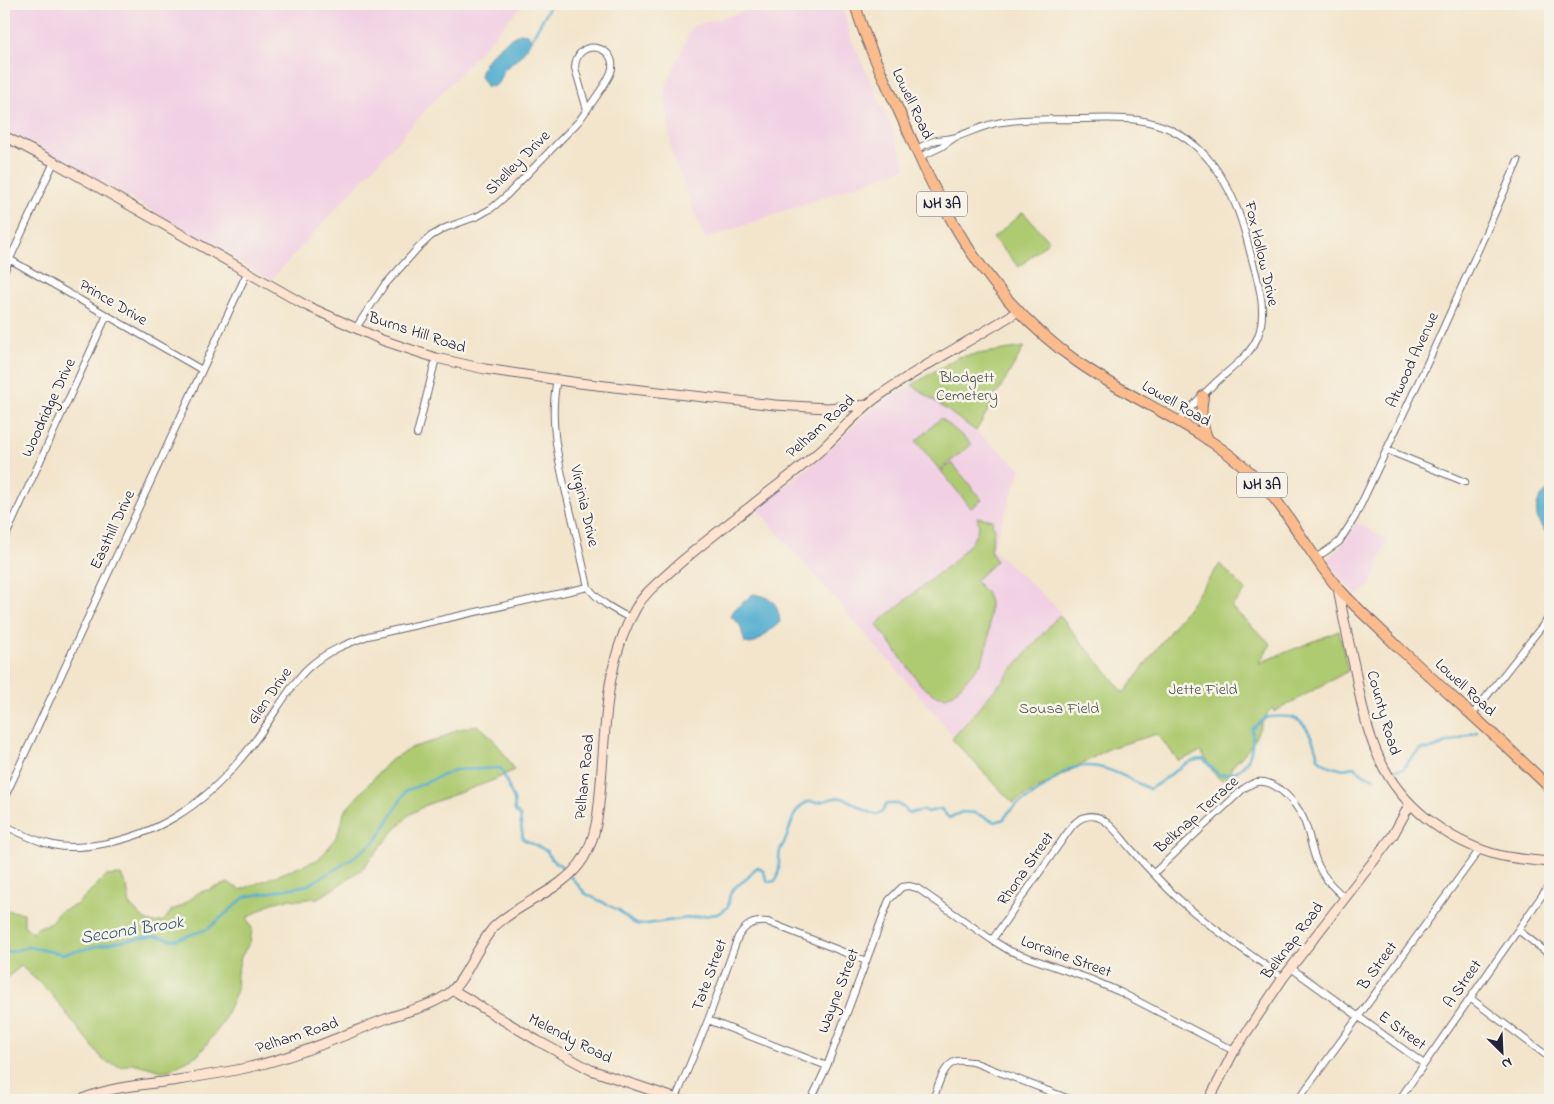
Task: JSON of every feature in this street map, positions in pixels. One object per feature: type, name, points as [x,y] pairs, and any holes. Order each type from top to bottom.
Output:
[{"type":"main road","name":"Lowell Road","points":[[855,4],[864,34],[944,208],[981,267],[1018,311],[1056,345],[1081,364],[1112,385],[1178,421],[1208,440],[1230,455],[1252,474],[1268,491],[1338,587],[1359,610],[1550,788]]},
{"type":"main road","points":[[1203,396],[1200,414],[1208,440]]},
{"type":"street","name":"Shelley Drive","points":[[356,328],[383,286],[431,236],[492,208],[572,128],[586,110],[608,78],[612,66],[608,54],[592,47],[581,52],[575,62],[586,110]]},
{"type":"street","name":"Fox Hollow Drive","points":[[918,153],[937,140],[954,138],[992,124],[1009,121],[1121,118],[1146,121],[1170,130],[1191,142],[1204,153],[1221,174],[1236,204],[1247,240],[1262,311],[1260,328],[1254,344],[1178,421]]},
{"type":"street","name":"Burns Hill Road","points":[[4,136],[54,162],[305,305],[382,340],[436,358],[485,369],[579,383],[774,405],[827,408],[867,405]]},
{"type":"street","name":"Atwood Avenue","points":[[1316,558],[1332,548],[1346,533],[1355,517],[1432,354],[1518,161]]},
{"type":"street","points":[[4,272],[54,162]]},
{"type":"street","name":"Prince Drive","points":[[10,259],[202,370]]},
{"type":"street","name":"Easthill Drive","points":[[4,799],[247,273]]},
{"type":"street","name":"Pelham Road","points":[[80,1100],[114,1089],[208,1075],[284,1058],[435,1001],[453,990],[492,930],[515,910],[546,893],[583,859],[593,836],[598,811],[613,665],[620,640],[639,603],[651,589],[696,549],[819,452],[867,405],[893,387],[1018,311]]},
{"type":"street","name":"Woodridge Drive","points":[[4,540],[107,315]]},
{"type":"street","points":[[417,434],[436,358]]},
{"type":"street","name":"Virginia Drive","points":[[557,379],[553,413],[556,446],[588,587]]},
{"type":"street","points":[[1387,450],[1465,482]]},
{"type":"street","points":[[588,587],[604,604],[630,618]]},
{"type":"street","name":"Glen Drive","points":[[4,825],[38,841],[54,846],[72,847],[123,840],[156,828],[186,811],[237,764],[258,737],[296,680],[308,668],[336,648],[368,636],[588,587]]},
{"type":"street","name":"County Road","points":[[1338,587],[1362,705],[1372,741],[1388,776],[1410,804],[1441,828],[1480,849],[1515,858],[1550,862]]},
{"type":"street","points":[[1472,715],[1550,616]]},
{"type":"street","name":"Belknap Terrace","points":[[1154,872],[1243,789],[1258,782],[1266,782],[1281,791],[1298,809],[1305,823],[1317,864],[1331,885],[1344,898]]},
{"type":"street","name":"Belknap Road","points":[[1209,1100],[1234,1051],[1283,978],[1393,835],[1410,804]]},
{"type":"street","name":"Rhona Street","points":[[992,940],[1072,826],[1077,820],[1085,816],[1094,816],[1109,824],[1154,872]]},
{"type":"street","name":"B Street","points":[[1298,1100],[1480,849]]},
{"type":"street","points":[[1154,872],[1181,902],[1283,978]]},
{"type":"street","name":"A Street","points":[[1399,1100],[1550,884]]},
{"type":"street","name":"Lorraine Street","points":[[895,893],[902,887],[917,888],[1010,951],[1090,978],[1234,1051]]},
{"type":"street","name":"Wayne Street","points":[[811,1100],[827,1066],[889,900],[895,893]]},
{"type":"street","name":"Tate Street","points":[[678,1099],[738,937],[744,928],[752,922],[768,922],[866,961]]},
{"type":"street","points":[[1518,930],[1550,955]]},
{"type":"street","name":"E Street","points":[[1291,968],[1424,1064]]},
{"type":"street","name":"Melendy Road","points":[[453,990],[591,1070],[678,1099]]},
{"type":"street","points":[[1470,998],[1550,1058]]},
{"type":"street","points":[[708,1020],[827,1066]]},
{"type":"street","points":[[933,1100],[942,1075],[948,1066],[958,1061],[973,1062],[1072,1100]]},
{"type":"shaded area","points":[[4,4],[523,4],[271,280],[132,199],[4,129]]},
{"type":"shaded area","points":[[772,4],[842,4],[851,38],[897,140],[906,168],[705,239],[671,151],[665,89],[692,26]]},
{"type":"shaded area","points":[[912,385],[976,431],[1021,469],[992,549],[1062,612],[954,736],[757,509],[826,453],[865,415]]},
{"type":"shaded area","points":[[1356,522],[1387,540],[1370,586],[1356,596],[1327,562],[1347,538]]},
{"type":"green space","points":[[1023,212],[1049,241],[1019,267],[993,238]]},
{"type":"green space","name":"Blodgett Cemetery","points":[[1024,347],[976,431],[912,385],[958,357]]},
{"type":"green space","points":[[941,418],[972,444],[940,470],[916,441]]},
{"type":"green space","points":[[952,463],[982,500],[971,508],[941,471]]},
{"type":"green space","points":[[977,517],[993,520],[992,526],[995,527],[990,550],[996,561],[975,581],[986,592],[990,602],[989,638],[982,662],[955,692],[946,697],[934,695],[921,685],[877,625],[955,560],[972,542],[979,525]]},
{"type":"green space","points":[[1220,564],[1246,590],[1231,607],[1271,644],[1259,663],[1339,631],[1348,671],[1274,712],[1273,708],[1271,709],[1252,744],[1223,780],[1215,775],[1200,752],[1179,761],[1157,734],[1110,748],[1013,803],[952,739],[1059,615],[1124,693]]},
{"type":"green space","points":[[477,725],[498,745],[514,770],[494,780],[426,805],[409,815],[362,869],[327,893],[317,898],[288,899],[272,903],[247,918],[252,929],[250,942],[241,957],[236,978],[237,990],[222,1024],[199,1054],[169,1070],[162,1071],[133,1063],[121,1067],[104,1061],[51,994],[21,966],[4,980],[4,910],[24,913],[24,925],[32,933],[39,927],[49,924],[59,912],[76,905],[106,876],[121,875],[127,887],[130,905],[145,920],[154,923],[164,921],[172,910],[182,906],[198,893],[229,883],[240,890],[317,860],[336,837],[344,812],[388,762],[413,747],[438,740],[456,730]]},
{"type":"water","points":[[520,33],[528,34],[531,40],[526,49],[504,69],[496,85],[486,86],[480,76],[486,62],[495,51]]},
{"type":"water","points":[[1550,489],[1550,536],[1540,525],[1536,512],[1539,500]]},
{"type":"water","points":[[753,594],[770,599],[773,602],[780,622],[759,640],[751,644],[745,643],[740,625],[731,617],[734,610]]},
{"type":"waterway","points":[[531,40],[551,4]]},
{"type":"waterway","name":"Second Brook","points":[[4,953],[29,947],[63,954],[120,941],[153,936],[175,940],[208,929],[245,897],[308,885],[338,868],[376,841],[406,791],[455,770],[501,768],[514,800],[515,811],[520,816],[523,839],[547,851],[551,859],[559,864],[586,894],[618,910],[632,922],[639,925],[717,914],[728,907],[729,896],[732,890],[748,878],[757,867],[763,871],[768,882],[775,881],[779,870],[780,851],[795,813],[808,802],[842,798],[876,815],[883,811],[886,804],[898,804],[910,813],[941,809],[949,818],[962,812],[975,813],[995,822],[1004,819],[1015,806],[1059,775],[1079,767],[1100,767],[1110,770],[1149,789],[1181,767],[1195,760],[1203,759],[1219,775],[1235,772],[1245,764],[1250,754],[1252,729],[1267,717],[1284,716],[1294,718],[1304,725],[1313,741],[1318,758],[1334,768],[1354,767],[1365,775],[1374,778]]},
{"type":"waterway","name":"Second Brook","points":[[1392,770],[1403,769],[1421,749],[1431,749],[1477,732]]},
{"type":"park label","name":"Jette Field","points":[[1203,690]]},
{"type":"park label","name":"Sousa Field","points":[[1059,709]]}]
